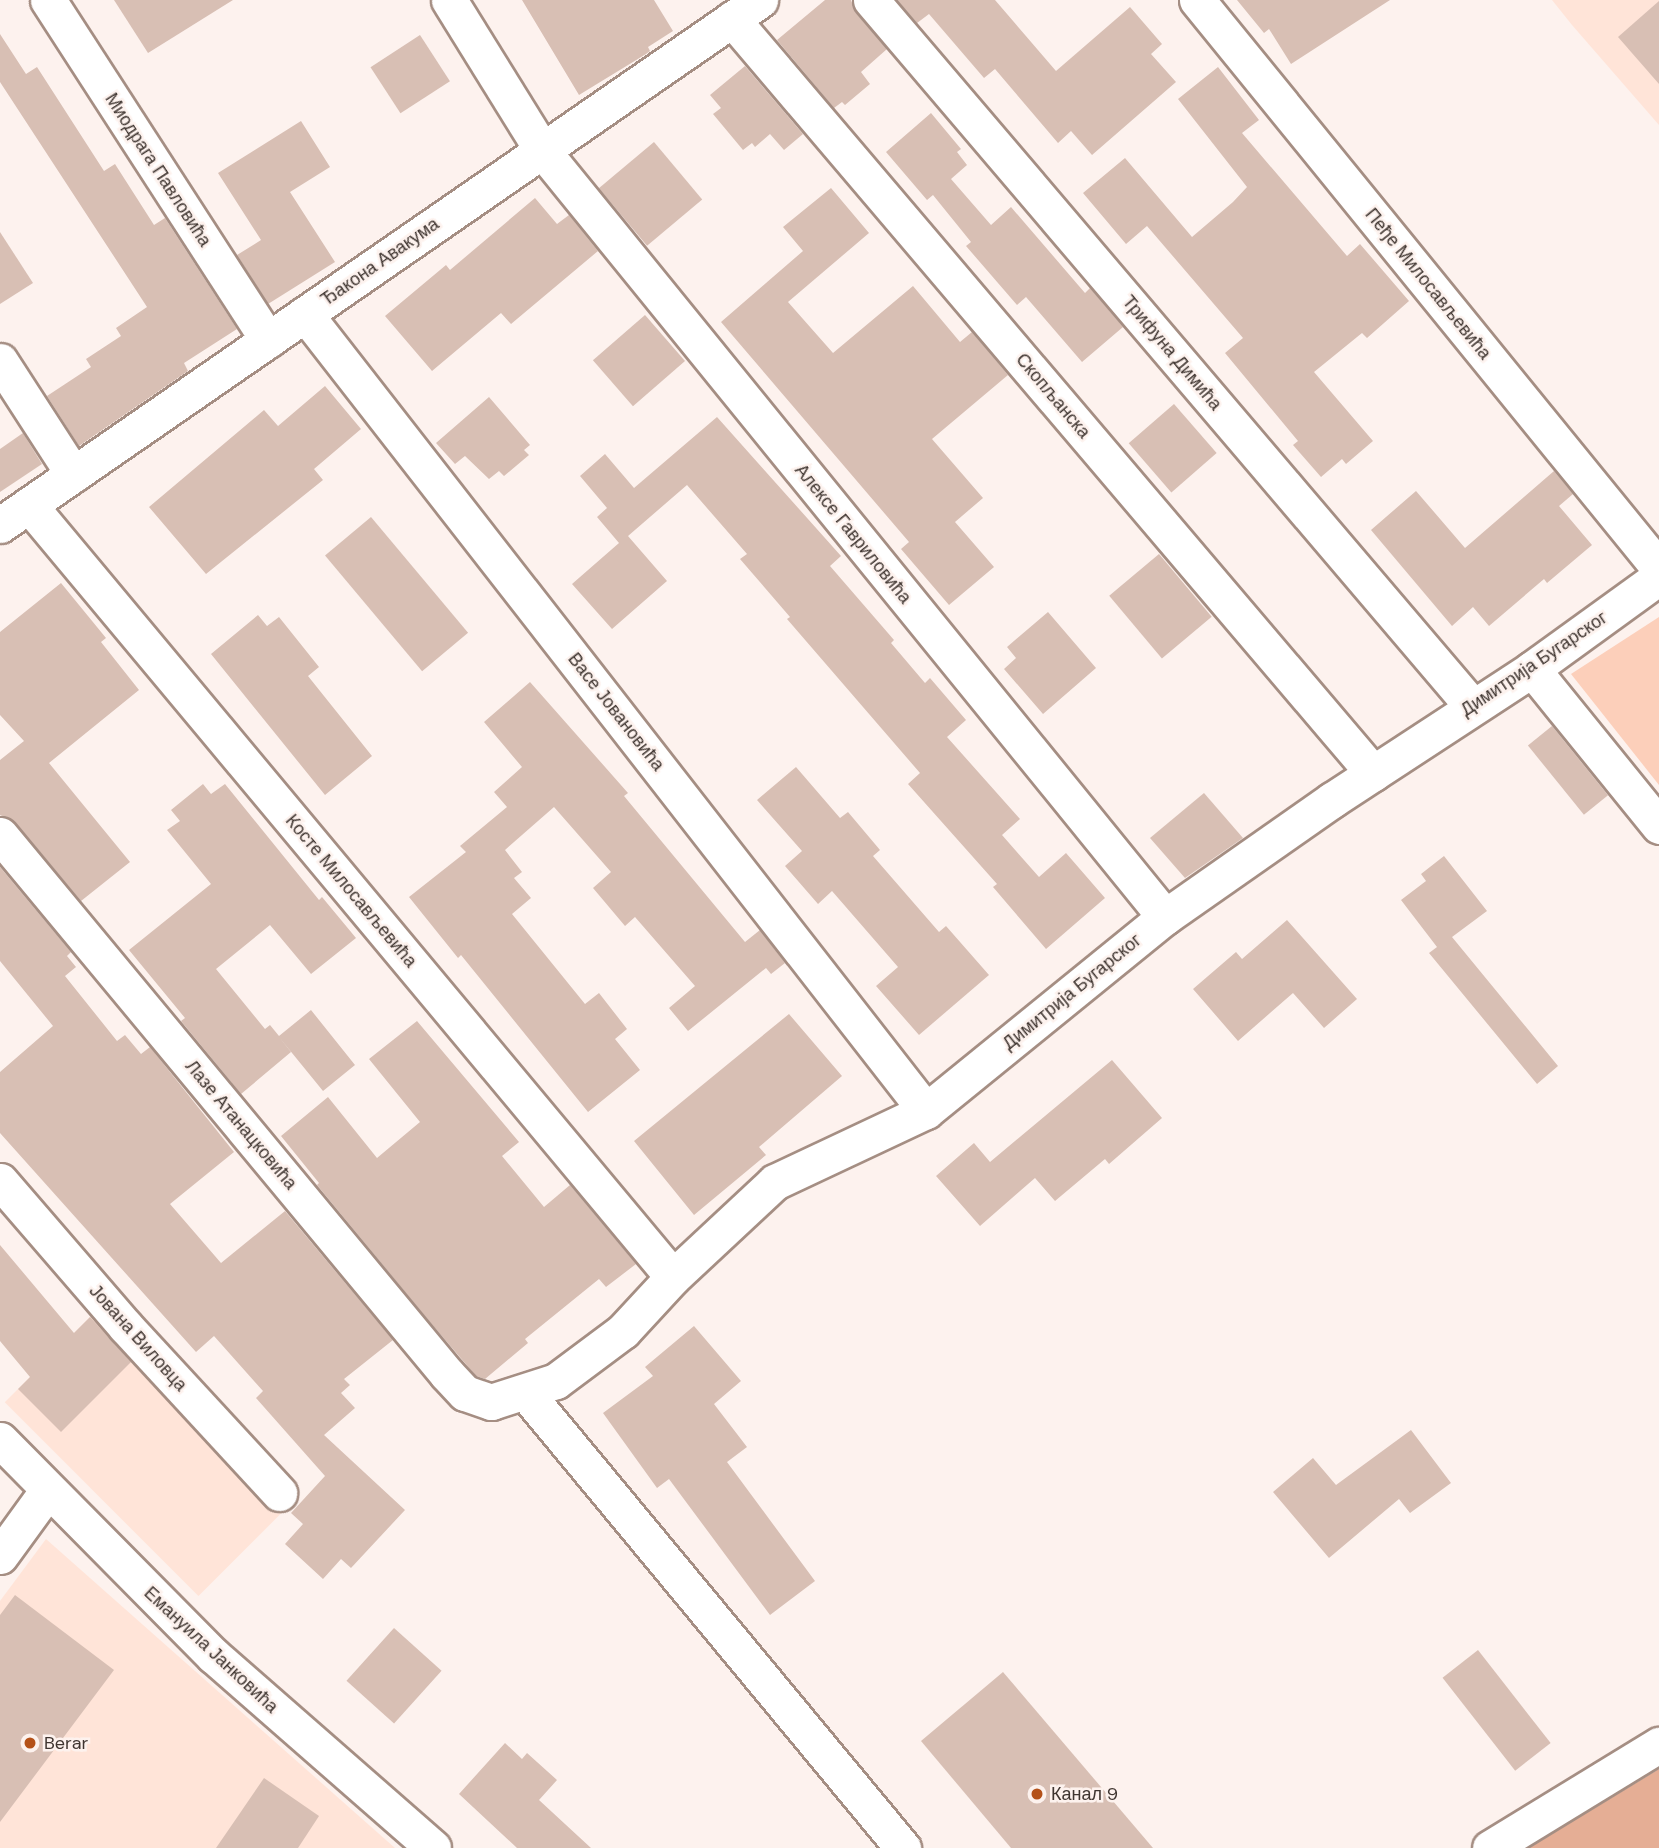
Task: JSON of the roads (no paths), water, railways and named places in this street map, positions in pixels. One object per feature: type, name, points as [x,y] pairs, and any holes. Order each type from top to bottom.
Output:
[{"type":"street","name":"Миодрага Павловића","points":[[48,0],[268,340]]},
{"type":"street","name":"Алексе Гавриловића","points":[[449,0],[542,150],[1165,917]]},
{"type":"street","name":"Трифуна Димића","points":[[871,0],[1472,706]]},
{"type":"street","name":"Пеђе Милосављевића","points":[[1197,0],[1659,568]]},
{"type":"street","name":"Ђакона Авакума","points":[[0,525],[746,9]]},
{"type":"street","name":"Скопљанска","points":[[746,9],[1373,773]]},
{"type":"street","name":"Васе Јовановића","points":[[306,314],[926,1111]]},
{"type":"street","points":[[0,361],[73,474]]},
{"type":"street","name":"Косте Милосављевића","points":[[29,505],[673,1278]]},
{"type":"street","name":"Димитрија Бугарског","points":[[491,1402],[526,1393],[556,1381],[623,1331],[673,1278],[775,1182],[926,1111],[1165,917],[1472,706],[1532,669],[1659,577]]},
{"type":"street","points":[[1532,669],[1659,826]]},
{"type":"street","name":"Лазе Атанацковића","points":[[0,835],[447,1374],[465,1393],[491,1402]]},
{"type":"street","name":"Јована Виловца","points":[[0,1181],[126,1327],[279,1493]]},
{"type":"street","points":[[526,1393],[903,1848]]},
{"type":"street","name":"Емануила Јанковића","points":[[0,1440],[214,1657],[433,1848]]},
{"type":"street","points":[[0,1556],[48,1490]]},
{"type":"street","points":[[1490,1848],[1659,1745]]},
{"type":"place","name":"Berar","points":[[30,1743]]},
{"type":"place","name":"Канал 9","points":[[1037,1794]]}]
